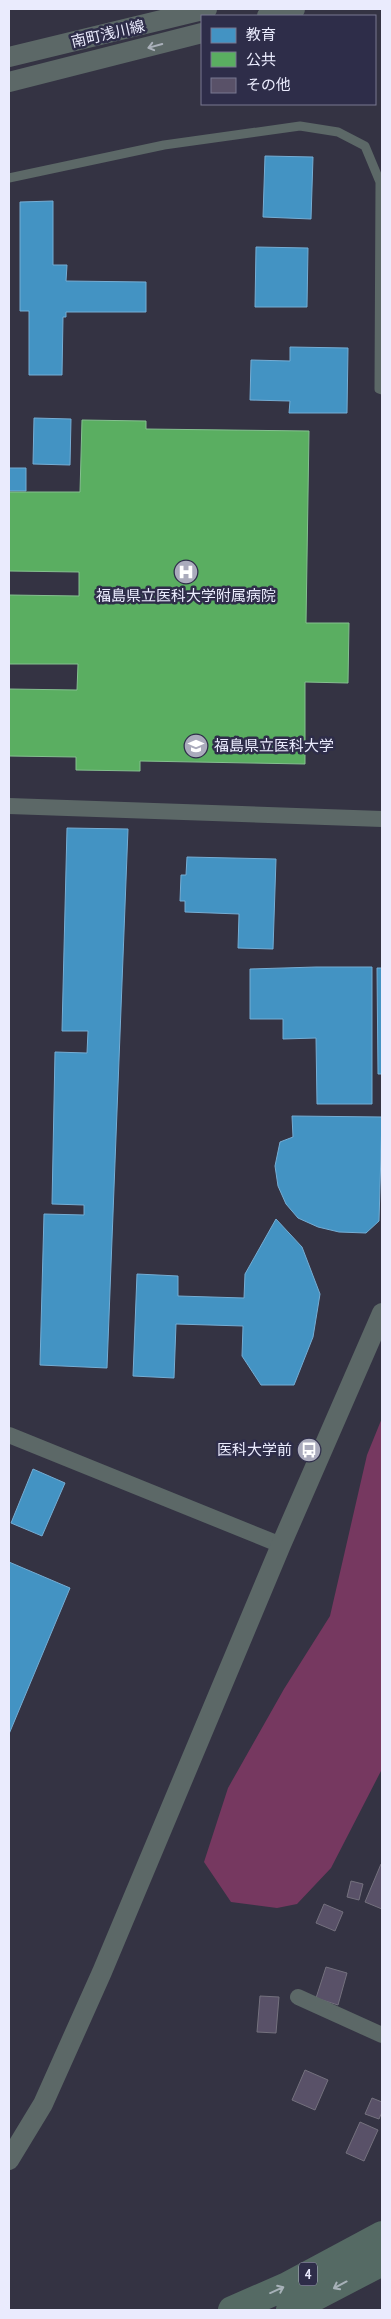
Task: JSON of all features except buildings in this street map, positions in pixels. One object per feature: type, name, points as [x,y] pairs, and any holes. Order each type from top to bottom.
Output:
[{"type":"highway","name":"4","points":[[232,2310],[286,2286],[382,2235]]},
{"type":"highway","name":"4","points":[[290,2310],[382,2262]]},
{"type":"street","name":"南町浅川線","points":[[9,57],[207,9]]},
{"type":"street","points":[[270,15],[295,9]]},
{"type":"street","name":"南町浅川線","points":[[9,82],[201,33]]},
{"type":"street","points":[[9,806],[382,819]]},
{"type":"street","points":[[9,2160],[44,2104],[102,1972],[281,1545],[382,1313]]},
{"type":"street","points":[[9,1435],[281,1545]]},
{"type":"street","points":[[298,1997],[382,2035]]},
{"type":"lane","points":[[9,178],[164,145],[300,126],[338,132],[365,146],[380,182],[380,389],[382,390]]},
{"type":"shaded area","points":[[382,1418],[382,1769],[331,1868],[297,1904],[277,1908],[231,1902],[204,1862],[228,1788],[284,1689],[330,1616],[367,1455]]},
{"type":"place","name":"福島県立医科大学附属病院","points":[[186,572]]},
{"type":"place","name":"福島県立医科大学","points":[[196,746]]},
{"type":"place","name":"医科大学前","points":[[309,1450]]}]
